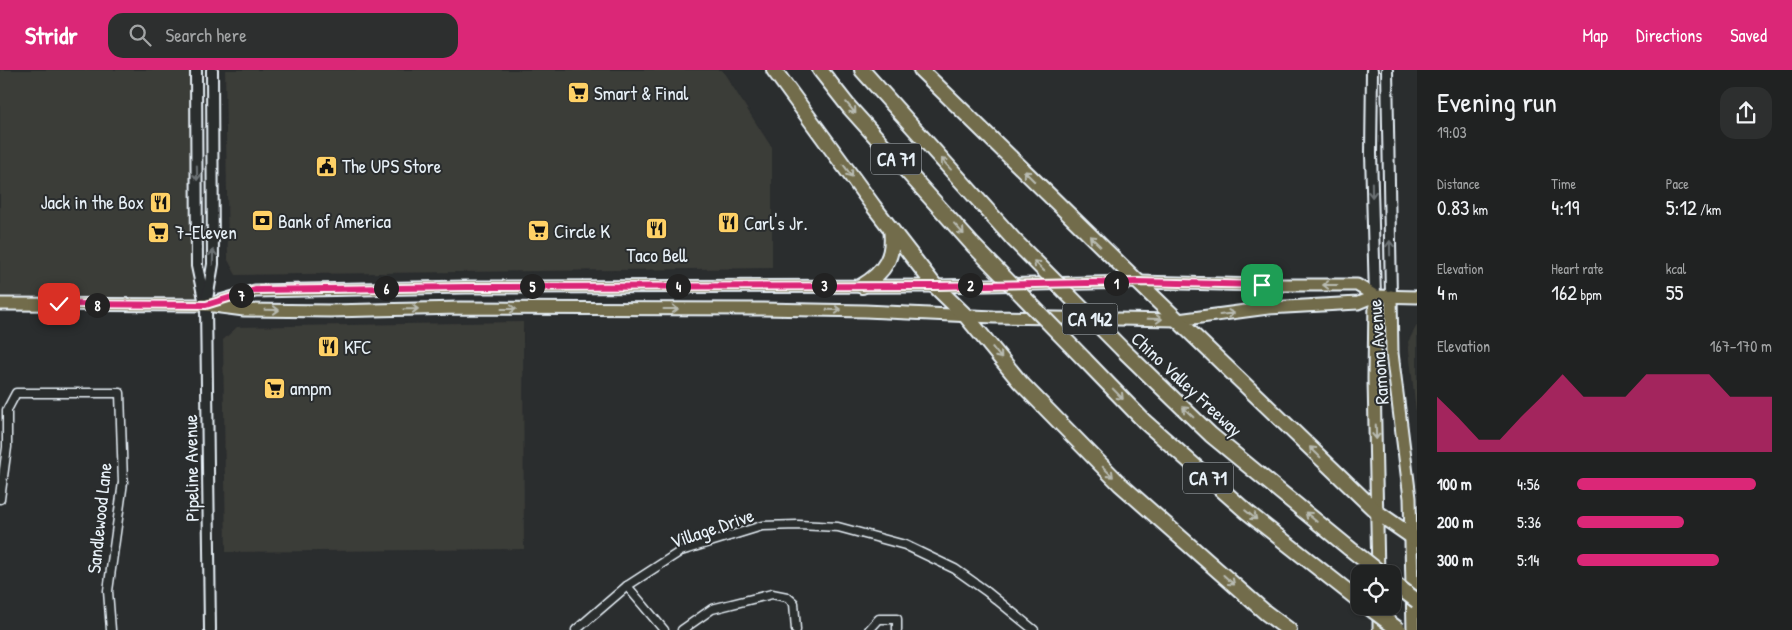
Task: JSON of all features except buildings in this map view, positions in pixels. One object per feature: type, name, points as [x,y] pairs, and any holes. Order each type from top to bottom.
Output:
[{"type":"highway","points":[[774,70],[935,286],[966,316],[1020,382],[1120,484],[1266,613],[1289,630]]},
{"type":"highway","name":"CA 71","points":[[820,70],[849,107],[973,245],[1145,422],[1247,512],[1351,594]]},
{"type":"highway","name":"Chino Valley Freeway","points":[[862,70],[1014,240],[1123,350],[1211,435],[1369,565]]},
{"type":"highway","points":[[922,70],[1138,282],[1378,512],[1415,538]]},
{"type":"highway","points":[[862,286],[876,278],[890,256],[893,243],[892,229]]},
{"type":"highway","points":[[1401,589],[1417,601]]},
{"type":"highway","points":[[1379,615],[1399,630]]},
{"type":"main road","name":"Pipeline Avenue","points":[[196,70],[197,266],[206,305]]},
{"type":"main road","name":"Pipeline Avenue","points":[[210,630],[206,305],[213,264],[212,70]]},
{"type":"main road","name":"Ramona Avenue","points":[[1372,70],[1371,153],[1375,296],[1374,379],[1380,565]]},
{"type":"main road","name":"Ramona Avenue","points":[[1387,70],[1392,353],[1415,538],[1413,630]]},
{"type":"main road","name":"CA 142","points":[[206,305],[255,290],[466,287],[935,286],[1138,282]]},
{"type":"main road","points":[[1138,282],[1357,285],[1375,296]]},
{"type":"main road","points":[[1178,320],[1268,308],[1358,303],[1375,296],[1417,297]]},
{"type":"main road","name":"CA 142","points":[[0,304],[206,305],[244,310],[762,309],[966,316],[1178,320]]},
{"type":"main road","points":[[1379,615],[1379,630]]},
{"type":"street","name":"Sandlewood Lane","points":[[0,499],[7,447],[7,410],[16,393],[120,394],[123,482],[108,591],[111,630]]},
{"type":"street","name":"Village Drive","points":[[576,630],[627,586],[681,551],[762,526],[798,525],[838,527],[905,545],[955,569],[986,591],[1028,628]]},
{"type":"street","points":[[627,586],[664,630]]},
{"type":"street","points":[[682,630],[712,609],[772,594],[787,597],[794,604],[796,630]]},
{"type":"street","points":[[869,630],[880,619],[897,619],[897,630]]},
{"type":"shaded area","points":[[0,70],[200,70],[202,300],[0,297]]},
{"type":"shaded area","points":[[225,70],[722,70],[772,148],[772,268],[236,275],[228,260]]},
{"type":"shaded area","points":[[523,322],[524,549],[226,552],[223,340],[237,327]]},
{"type":"shaded area","points":[[1417,325],[1417,420],[1408,342]]},
{"type":"place","name":"Smart & Final","points":[[578,93]]},
{"type":"place","name":"The UPS Store","points":[[326,166]]},
{"type":"place","name":"Jack in the Box","points":[[160,202]]},
{"type":"place","name":"Bank of America","points":[[262,221]]},
{"type":"place","name":"Carl's Jr.","points":[[728,223]]},
{"type":"place","name":"Taco Bell","points":[[657,229]]},
{"type":"place","name":"Circle K","points":[[538,231]]},
{"type":"place","name":"7-Eleven","points":[[159,232]]},
{"type":"place","name":"KFC","points":[[328,347]]},
{"type":"place","name":"ampm","points":[[274,388]]},
{"type":"route","points":[[59,304],[206,305],[255,290],[466,287],[935,286],[1138,282],[1262,285]]}]
